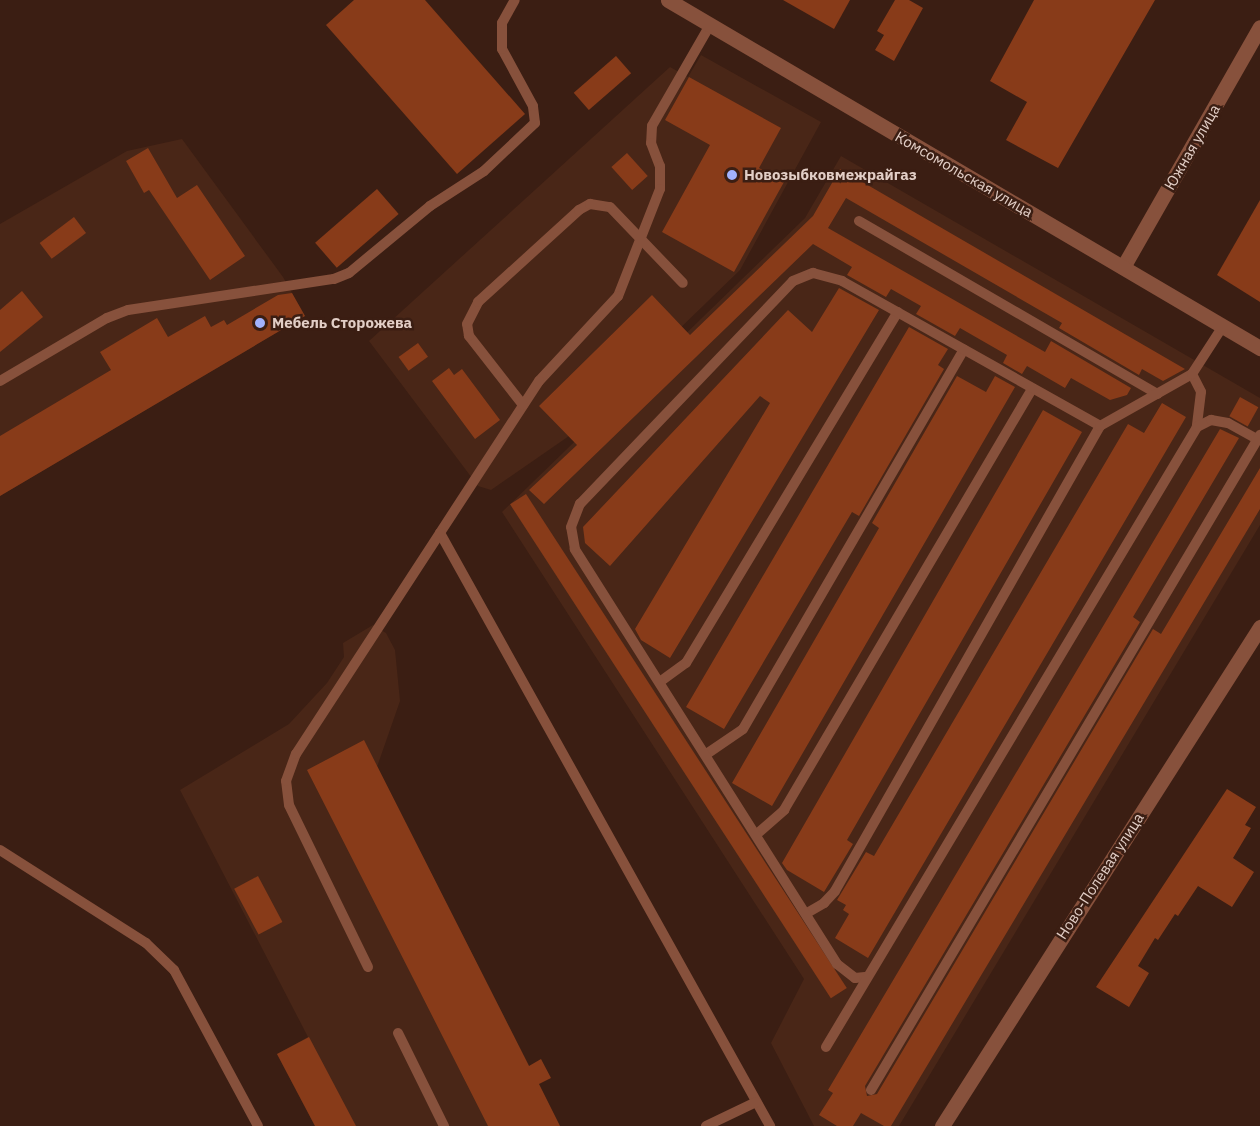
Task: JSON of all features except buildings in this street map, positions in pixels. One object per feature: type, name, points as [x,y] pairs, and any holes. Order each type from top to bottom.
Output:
[{"type":"street","name":"Комсомольская улица","points":[[668,0],[1260,348]]},
{"type":"street","name":"Южная улица","points":[[1123,267],[1260,27]]},
{"type":"street","name":"Ново-Полевая улица","points":[[942,1126],[1260,627]]},
{"type":"lane","points":[[0,381],[107,318],[128,310],[334,279],[358,266],[430,206],[484,171],[534,123],[533,106],[502,49],[502,23],[515,0]]},
{"type":"lane","points":[[368,967],[289,805],[286,781],[297,754],[522,405],[553,363],[618,296],[642,238],[662,177],[651,143],[652,126],[710,25]]},
{"type":"lane","points":[[522,405],[469,336],[466,324],[470,312],[579,210],[590,204],[610,207],[683,283]]},
{"type":"lane","points":[[859,221],[1157,394]]},
{"type":"lane","points":[[865,977],[845,972],[708,753],[575,549],[571,526],[580,504],[792,281],[813,273],[826,275],[898,312],[1100,426]]},
{"type":"lane","points":[[661,681],[686,663],[898,312]]},
{"type":"lane","points":[[807,913],[824,903],[835,891],[1100,426],[1192,374],[1223,326]]},
{"type":"lane","points":[[708,753],[743,729],[964,350]]},
{"type":"lane","points":[[826,1047],[865,977],[877,966],[1197,427],[1201,392],[1192,374]]},
{"type":"lane","points":[[758,833],[784,810],[1032,389]]},
{"type":"lane","points":[[871,1090],[1259,437],[1228,423],[1211,420],[1197,427]]},
{"type":"lane","points":[[440,533],[770,1126]]},
{"type":"lane","points":[[0,850],[146,943],[174,970],[258,1126]]},
{"type":"lane","points":[[398,1033],[444,1126]]},
{"type":"lane","points":[[706,1126],[756,1102]]},
{"type":"shaded area","name":"Новозыбковмежрайгаз","points":[[701,55],[821,122],[740,270],[569,436],[491,490],[478,486],[369,341],[670,67],[688,77]]},
{"type":"shaded area","points":[[182,139],[283,277],[305,316],[0,496],[0,224],[127,151]]},
{"type":"shaded area","points":[[841,156],[1260,398],[1260,525],[899,1126],[814,1126],[771,1043],[804,979],[502,512],[805,218]]},
{"type":"shaded area","points":[[373,625],[386,633],[395,650],[400,701],[377,767],[560,1126],[315,1126],[277,1054],[308,1037],[180,790],[289,724],[327,683],[344,657],[343,643]]},
{"type":"place","name":"Новозыбковмежрайгаз","points":[[732,175]]},
{"type":"place","name":"Мебель Сторожева","points":[[260,323]]}]
